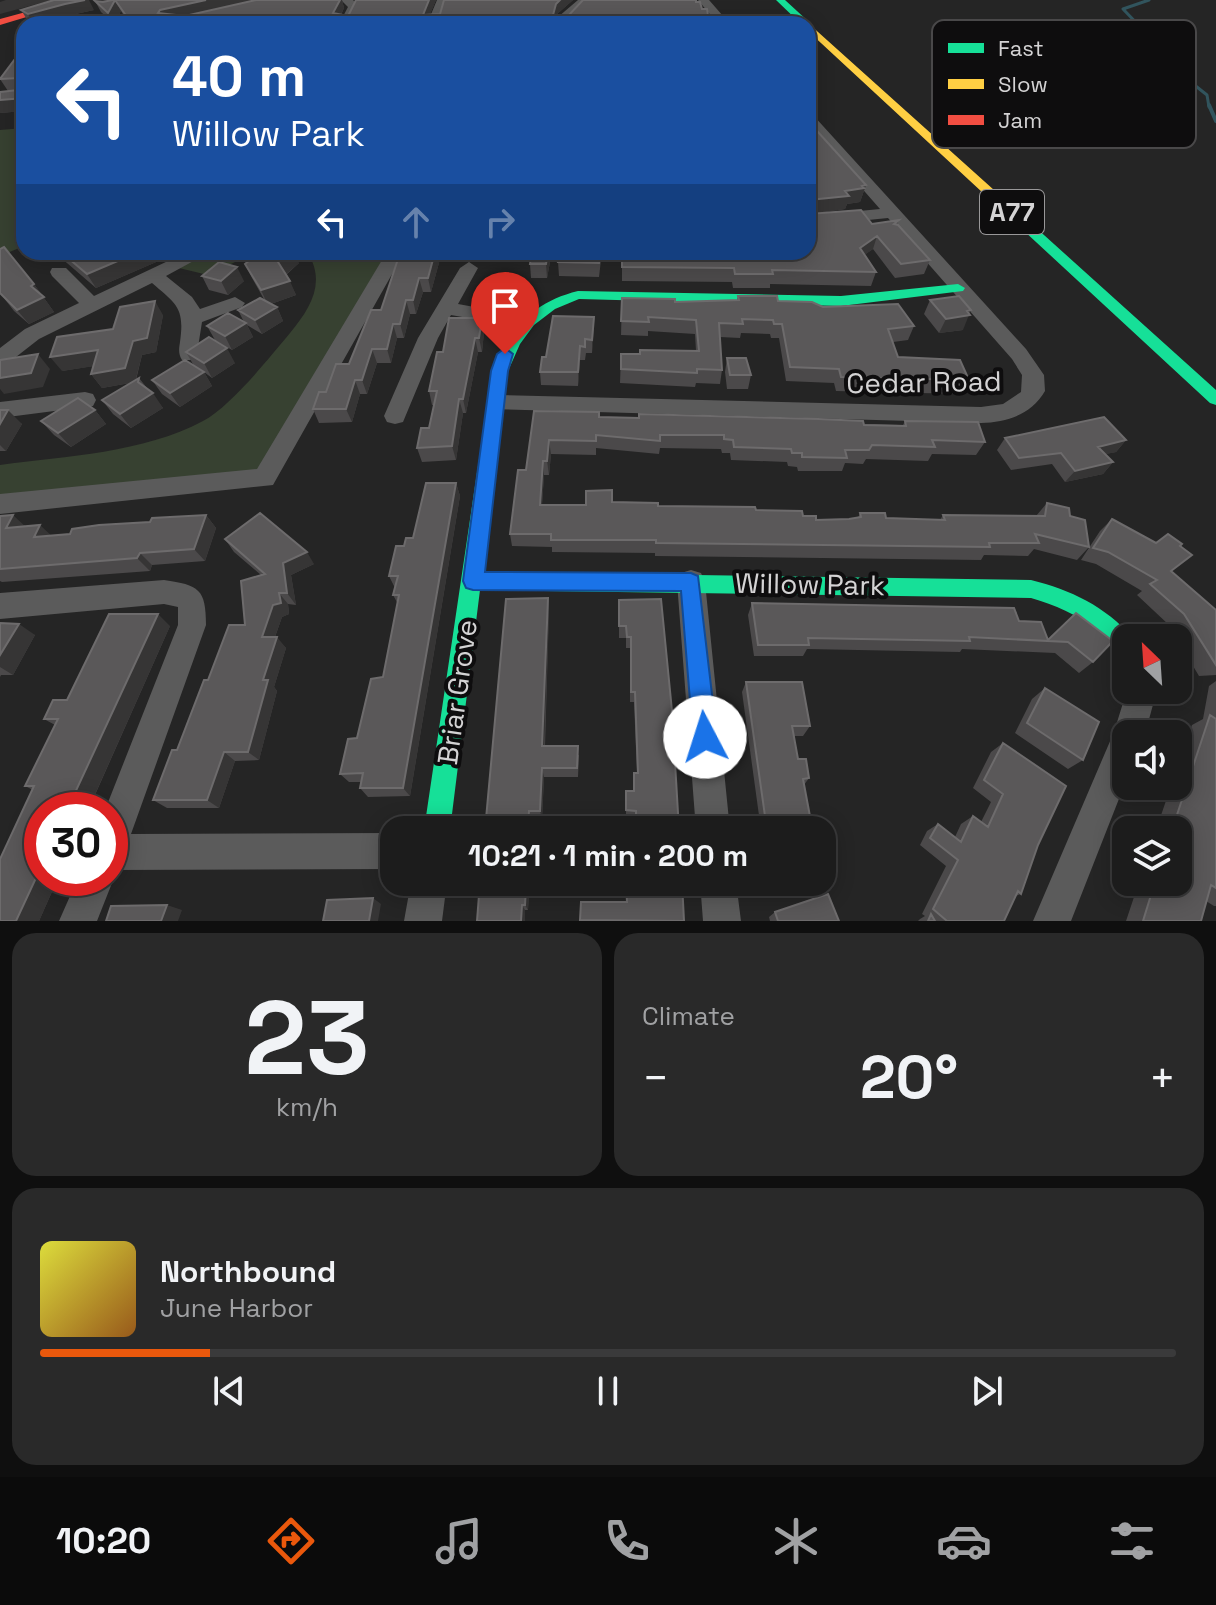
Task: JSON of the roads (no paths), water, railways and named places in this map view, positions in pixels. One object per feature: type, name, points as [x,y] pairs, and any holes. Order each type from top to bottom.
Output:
[{"type":"main road","name":"A77","points":[[780,0],[797,16]]},
{"type":"main road","points":[[25,16],[82,2]]},
{"type":"main road","name":"A77","points":[[816,33],[932,139]]},
{"type":"main road","name":"A77","points":[[942,148],[1216,399]]},
{"type":"main road","name":"Briar Grove","points":[[439,816],[505,354],[511,338],[524,322],[546,304],[578,295],[841,301],[958,288]]},
{"type":"main road","name":"Willow Park","points":[[473,581],[1031,589],[1076,602],[1112,627]]},
{"type":"street","points":[[346,0],[354,6],[349,16]]},
{"type":"street","points":[[566,16],[585,0]]},
{"type":"street","points":[[703,0],[717,16]]},
{"type":"street","name":"Cedar Road","points":[[497,403],[981,415],[1004,414],[1022,406],[1034,391],[1033,375],[1019,354],[816,127]]},
{"type":"street","points":[[816,220],[892,213]]},
{"type":"street","points":[[0,359],[32,334],[184,260]]},
{"type":"street","points":[[0,504],[264,478],[391,260]]},
{"type":"street","points":[[395,416],[412,371],[469,268]]},
{"type":"street","points":[[59,272],[92,305]]},
{"type":"street","points":[[153,275],[192,307],[194,318],[189,355]]},
{"type":"street","points":[[194,318],[235,303]]},
{"type":"street","points":[[446,308],[524,322]]},
{"type":"street","points":[[0,410],[85,400]]},
{"type":"street","points":[[691,582],[712,816]]},
{"type":"street","points":[[0,606],[164,592],[182,595],[192,601],[192,625],[128,795]]},
{"type":"street","points":[[1052,921],[1112,775]]},
{"type":"street","points":[[128,852],[380,851]]},
{"type":"street","points":[[78,921],[88,896]]},
{"type":"street","points":[[423,921],[427,896]]},
{"type":"street","points":[[719,896],[722,921]]},
{"type":"waterway","points":[[1134,20],[1123,9],[1149,0]]},
{"type":"waterway","points":[[1196,86],[1207,95],[1209,107]]},
{"type":"waterway","points":[[1209,105],[1216,121]]}]
